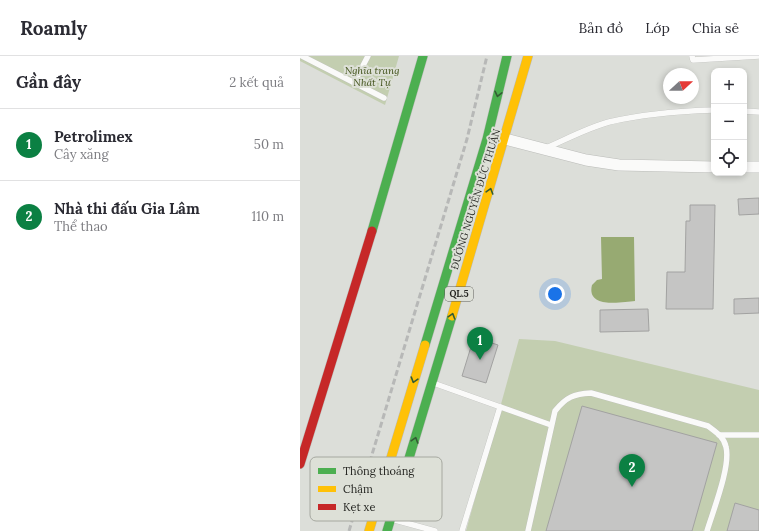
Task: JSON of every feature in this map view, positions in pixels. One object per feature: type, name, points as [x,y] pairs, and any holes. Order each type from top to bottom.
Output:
[{"type":"main road","points":[[300,464],[384,192],[422,56]]},
{"type":"main road","name":"ĐƯỜNG NGUYỄN ĐỨC THUẬN","points":[[391,457],[487,139],[507,56]]},
{"type":"main road","name":"ĐƯỜNG NGUYỄN ĐỨC THUẬN","points":[[410,457],[505,139],[528,56]]},
{"type":"main road","points":[[422,354],[439,359]]},
{"type":"main road","name":"ĐƯỜNG NGUYỄN ĐỨC THUẬN","points":[[369,531],[372,521]]},
{"type":"main road","name":"ĐƯỜNG NGUYỄN ĐỨC THUẬN","points":[[387,531],[390,521]]},
{"type":"street","points":[[505,139],[542,150],[586,160],[619,165],[711,167]]},
{"type":"street","points":[[747,167],[759,167]]},
{"type":"lane","points":[[302,56],[384,98]]},
{"type":"lane","points":[[354,83],[368,56]]},
{"type":"lane","points":[[692,56],[693,60],[759,56]]},
{"type":"lane","points":[[542,150],[578,133],[610,122],[658,115],[711,110]]},
{"type":"lane","points":[[747,111],[759,112]]},
{"type":"lane","points":[[432,382],[551,425]]},
{"type":"lane","points":[[528,531],[555,411],[563,400],[578,394],[591,393],[708,426],[719,434],[726,446],[728,460],[707,531]]},
{"type":"lane","points":[[462,531],[500,407]]},
{"type":"lane","points":[[719,434],[759,435]]},
{"type":"lane","points":[[398,521],[435,531]]},
{"type":"green space","name":"Nghĩa trang Nhất Tự","points":[[300,56],[399,56],[385,105],[300,61]]},
{"type":"green space","points":[[519,339],[555,341],[759,390],[759,531],[466,531]]},
{"type":"shaded area","points":[[601,237],[634,237],[635,301],[614,303],[600,301],[594,298],[592,293],[592,285],[597,280],[602,279]]},
{"type":"building","points":[[759,198],[759,214],[739,215],[738,199]]},
{"type":"building","points":[[690,205],[715,205],[713,309],[666,309],[667,272],[685,272],[686,221],[690,221]]},
{"type":"building","points":[[759,298],[759,313],[734,314],[734,299]]},
{"type":"building","points":[[648,309],[649,331],[600,332],[600,310]]},
{"type":"building","points":[[474,337],[498,345],[486,383],[462,376]]},
{"type":"building","points":[[582,406],[717,443],[692,531],[546,531]]},
{"type":"building","points":[[735,503],[759,510],[759,531],[727,531]]},
{"type":"railway","points":[[371,457],[467,139],[487,56]]},
{"type":"railway","points":[[349,531],[352,521]]},
{"type":"traffic: fast","points":[[372,231],[423,56]]},
{"type":"traffic: fast","points":[[425,345],[487,139],[507,56]]},
{"type":"traffic: fast","points":[[409,457],[452,316]]},
{"type":"traffic: fast","points":[[387,531],[390,521]]},
{"type":"traffic: slow","points":[[452,316],[528,56]]},
{"type":"traffic: slow","points":[[391,457],[425,345]]},
{"type":"traffic: slow","points":[[369,531],[372,521]]},
{"type":"traffic: jam","points":[[300,464],[372,231]]},
{"type":"place","name":"Petrolimex","points":[[480,360]]},
{"type":"place","name":"Nhà thi đấu Gia Lâm","points":[[632,487]]}]
